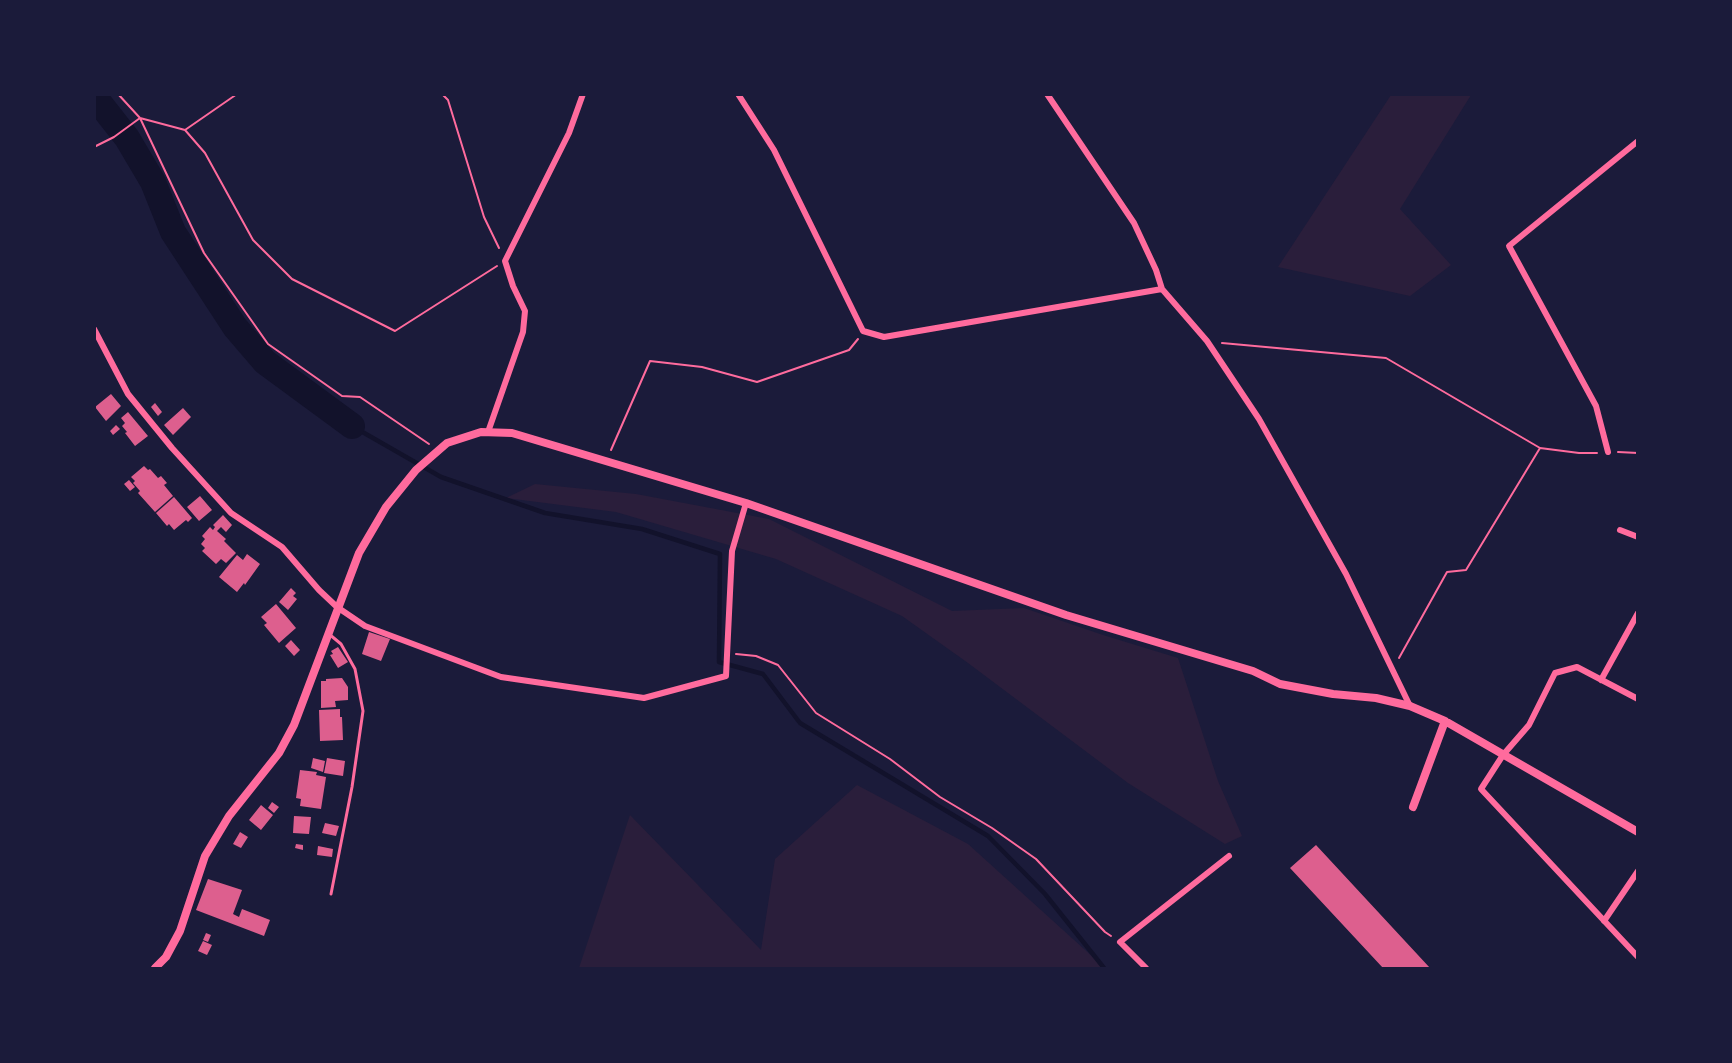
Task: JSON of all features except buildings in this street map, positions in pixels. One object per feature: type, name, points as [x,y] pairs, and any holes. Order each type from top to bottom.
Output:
[{"type":"street","points":[[488,432],[523,332],[524,322],[525,311],[513,286],[505,261],[569,134],[583,94]]},
{"type":"street","points":[[738,94],[774,150],[863,331],[884,337],[1162,289]]},
{"type":"street","points":[[1047,94],[1134,223],[1156,270],[1162,289],[1207,341],[1258,419],[1346,574],[1410,706]]},
{"type":"street","points":[[1608,453],[1596,406],[1509,246],[1638,141]]},
{"type":"street","points":[[94,329],[128,394],[172,448],[231,513],[282,548],[337,607],[365,626],[501,677],[644,698],[726,676],[732,551],[746,503]]},
{"type":"street","points":[[155,969],[166,957],[180,931],[205,856],[229,816],[279,753],[294,725],[359,553],[386,507],[416,470],[447,443],[488,432],[512,433],[746,503],[1066,615],[1253,671],[1280,684],[1333,694],[1376,698],[1410,706],[1445,721],[1638,832]]},
{"type":"street","points":[[1620,530],[1638,537]]},
{"type":"street","points":[[1601,680],[1638,613]]},
{"type":"street","points":[[1638,699],[1577,667],[1555,673],[1529,724],[1503,755],[1481,789],[1638,957]]},
{"type":"street","points":[[1413,807],[1445,721]]},
{"type":"street","points":[[1146,969],[1120,942],[1229,856]]},
{"type":"street","points":[[1604,921],[1638,871]]},
{"type":"lane","points":[[328,633],[341,644],[355,669],[363,711],[352,786],[331,894]]},
{"type":"path","points":[[118,94],[140,118],[204,253],[268,344],[342,396],[360,397],[438,451]]},
{"type":"path","points":[[185,130],[237,94]]},
{"type":"path","points":[[94,147],[140,118],[185,130],[205,153],[253,240],[292,279],[395,331],[505,261],[484,217],[448,100],[442,94]]},
{"type":"path","points":[[606,461],[650,361],[702,367],[757,382],[849,350],[863,331]]},
{"type":"path","points":[[1207,341],[1386,358],[1540,448],[1579,453],[1638,453]]},
{"type":"path","points":[[1393,669],[1447,572],[1466,570],[1540,448]]},
{"type":"path","points":[[727,654],[756,656],[778,665],[816,713],[890,759],[940,797],[992,828],[1036,859],[1105,932],[1120,942]]},
{"type":"shaded area","points":[[1391,95],[1471,95],[1400,209],[1451,265],[1410,296],[1278,267]]},
{"type":"shaded area","points":[[535,484],[636,494],[769,519],[952,611],[1024,608],[1178,658],[1218,781],[1242,836],[1225,844],[1128,783],[902,616],[776,559],[616,512],[506,498]]},
{"type":"shaded area","points":[[857,785],[968,844],[1105,968],[579,968],[630,815],[761,950],[775,859]]},
{"type":"waterway","points":[[94,96],[127,138],[153,182],[173,232],[235,327],[265,362],[352,426]]},
{"type":"waterway","points":[[352,426],[441,477],[545,513],[642,529],[720,554],[719,662],[763,674],[800,723],[988,836],[1045,894],[1104,968]]}]
